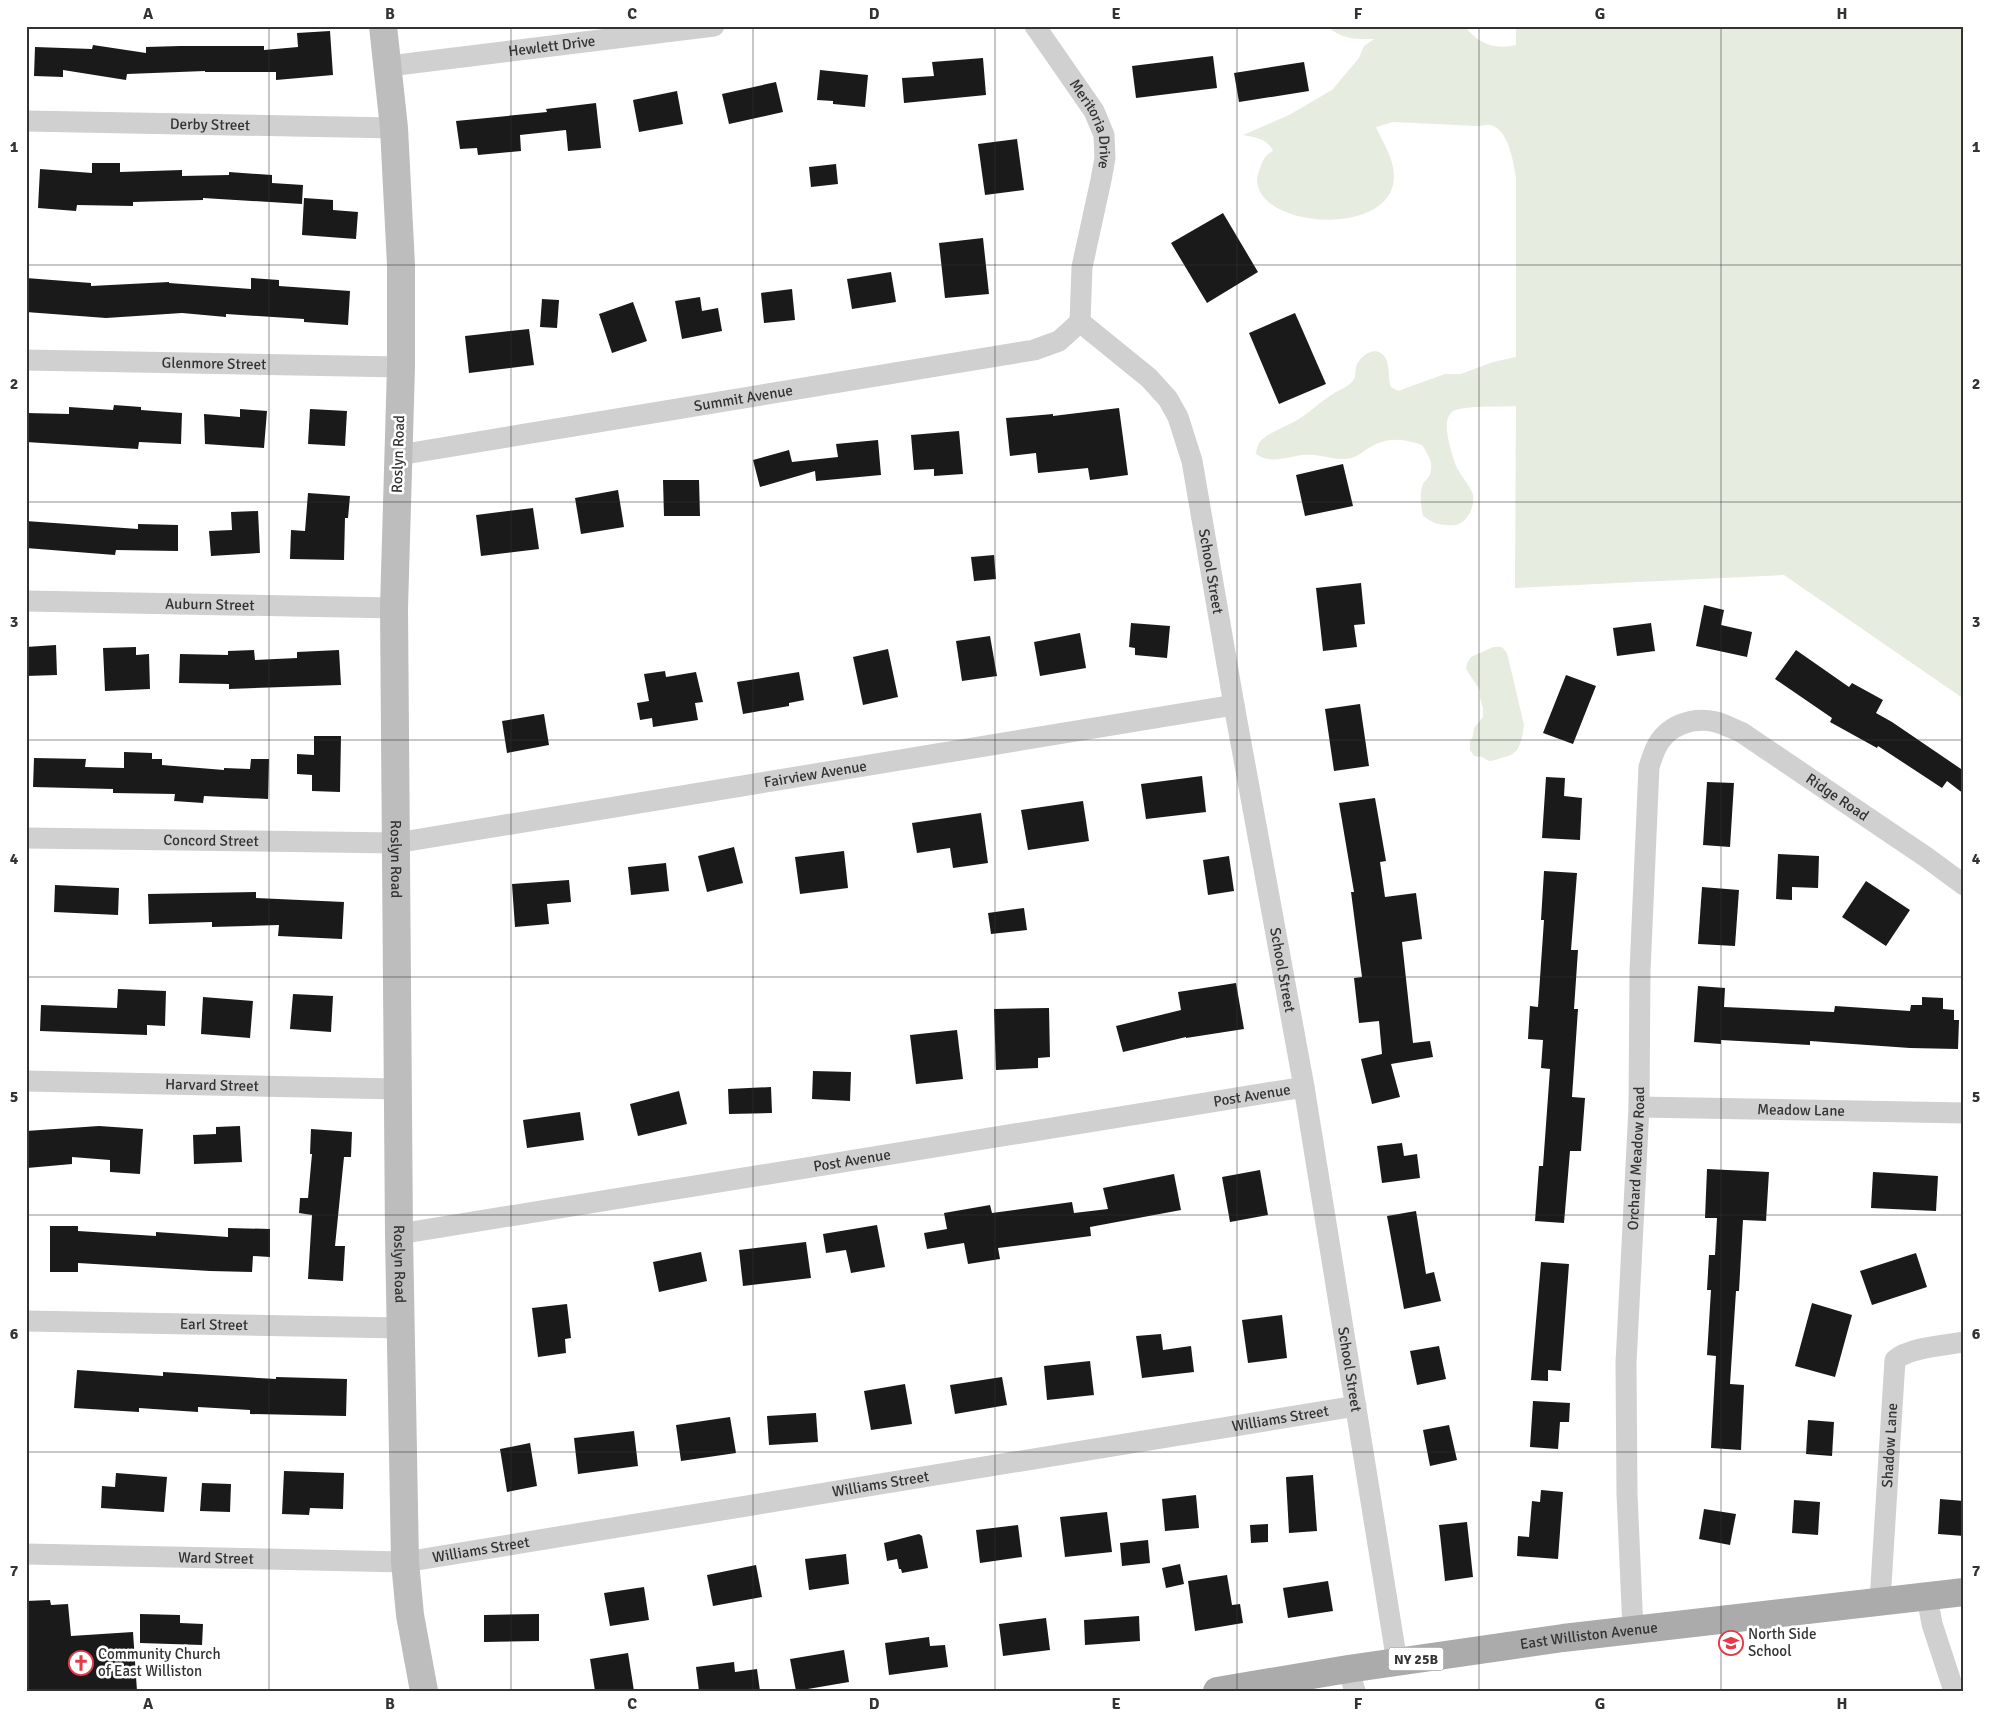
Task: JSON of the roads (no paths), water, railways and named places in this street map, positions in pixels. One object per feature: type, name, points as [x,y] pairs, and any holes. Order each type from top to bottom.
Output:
[{"type":"main road","name":"Roslyn Road","points":[[383,26],[389,66],[394,128],[401,265],[401,367],[394,608],[399,1234],[405,1562],[410,1615],[424,1691]]},
{"type":"main road","name":"East Williston Avenue","points":[[1217,1691],[1352,1680],[1397,1662],[1633,1630],[1964,1592]]},
{"type":"street","name":"Meritoria Drive","points":[[1035,26],[1094,111],[1104,135],[1104,158],[1101,180],[1082,267],[1080,322]]},
{"type":"street","name":"Hewlett Drive","points":[[389,66],[709,27]]},
{"type":"street","name":"Derby Street","points":[[26,121],[394,128]]},
{"type":"street","name":"Summit Avenue","points":[[399,455],[1034,350],[1059,341],[1080,322]]},
{"type":"street","name":"School Street","points":[[1080,322],[1149,378],[1168,399],[1178,417],[1192,460],[1234,705],[1304,1087],[1397,1662]]},
{"type":"street","name":"Glenmore Street","points":[[26,360],[401,367]]},
{"type":"street","name":"Auburn Street","points":[[26,601],[394,608]]},
{"type":"street","name":"Fairview Avenue","points":[[396,843],[1234,705]]},
{"type":"street","name":"Ridge Road","points":[[1705,720],[1716,722],[1741,732],[1926,857],[1964,885]]},
{"type":"street","name":"Orchard Meadow Road","points":[[1633,1630],[1627,1494],[1626,1363],[1639,1107],[1640,971],[1649,767],[1656,748],[1664,735],[1685,722],[1705,720]]},
{"type":"street","name":"Concord Street","points":[[26,838],[396,843]]},
{"type":"street","name":"Harvard Street","points":[[26,1081],[398,1089]]},
{"type":"street","name":"Post Avenue","points":[[399,1234],[1304,1087]]},
{"type":"street","name":"Meadow Lane","points":[[1639,1107],[1964,1113]]},
{"type":"street","name":"Earl Street","points":[[26,1320],[401,1328]]},
{"type":"street","name":"Shadow Lane","points":[[1880,1601],[1895,1360],[1900,1356],[1915,1351],[1964,1342]]},
{"type":"street","name":"Williams Street","points":[[405,1562],[1356,1406]]},
{"type":"street","name":"Ward Street","points":[[26,1554],[405,1562]]},
{"type":"street","points":[[1927,1596],[1932,1624],[1954,1691]]},
{"type":"place","name":"North Side School","points":[[1731,1643]]},
{"type":"place","name":"Community Church of East Williston","points":[[81,1663]]}]
